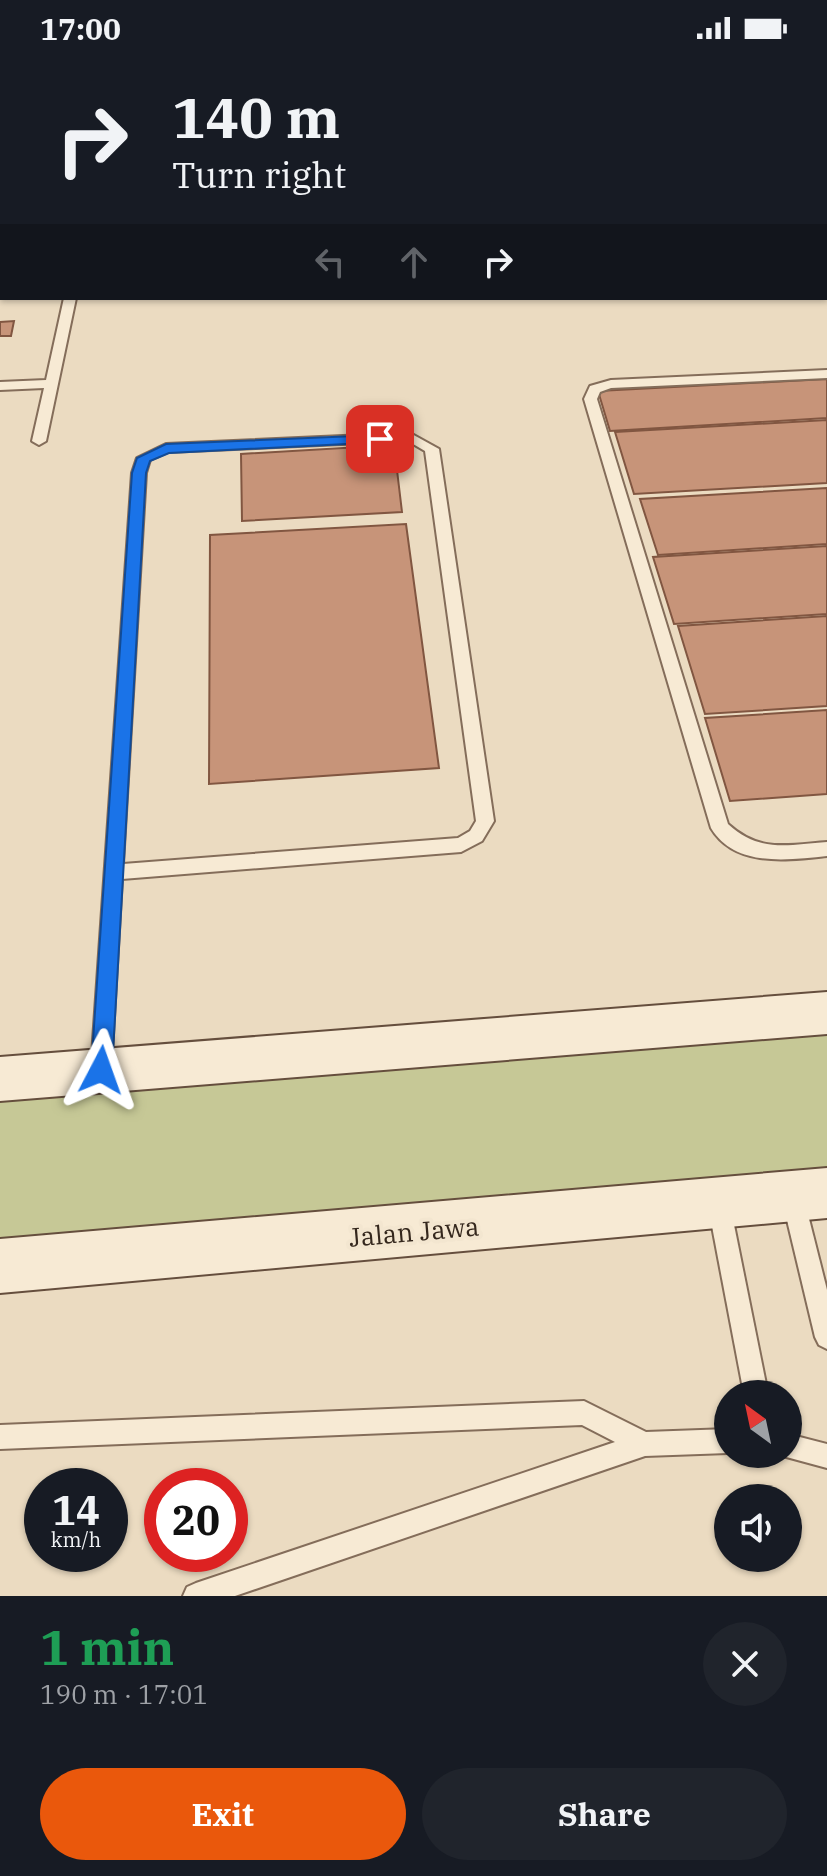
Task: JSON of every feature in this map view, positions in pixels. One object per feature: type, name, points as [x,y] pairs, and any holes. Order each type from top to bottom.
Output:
[{"type":"street","points":[[0,1079],[827,1013]]},
{"type":"street","name":"Jalan Jawa","points":[[0,1266],[810,1195]]},
{"type":"lane","points":[[39,441],[70,300]]},
{"type":"lane","points":[[827,374],[611,384],[591,390],[590,404],[720,828],[735,844],[760,854],[827,849]]},
{"type":"lane","points":[[0,386],[49,384]]},
{"type":"lane","points":[[101,1070],[139,473],[144,458],[166,448],[410,437],[424,443],[432,449],[485,821],[476,836],[461,845],[115,872]]},
{"type":"lane","points":[[810,1195],[827,1337]]},
{"type":"lane","points":[[719,1205],[753,1380]]},
{"type":"lane","points":[[0,1437],[584,1413],[645,1444]]},
{"type":"lane","points":[[196,1596],[645,1444],[714,1442]]},
{"type":"lane","points":[[802,1450],[827,1456]]},
{"type":"green space","points":[[827,1016],[827,1195],[0,1265],[0,1082]]},
{"type":"building","points":[[14,321],[11,336],[0,336],[0,322]]},
{"type":"building","points":[[827,379],[827,418],[610,431],[598,391]]},
{"type":"building","points":[[827,420],[827,483],[634,494],[615,432]]},
{"type":"building","points":[[394,445],[402,512],[242,521],[241,454]]},
{"type":"building","points":[[827,488],[827,544],[658,555],[640,499]]},
{"type":"building","points":[[406,524],[439,768],[209,784],[210,535]]},
{"type":"building","points":[[827,546],[827,614],[674,624],[653,557]]},
{"type":"building","points":[[827,616],[827,706],[705,714],[678,626]]},
{"type":"building","points":[[827,710],[827,794],[730,801],[705,718]]},
{"type":"route","points":[[101,1070],[139,473],[144,458],[166,448],[380,439]]}]
